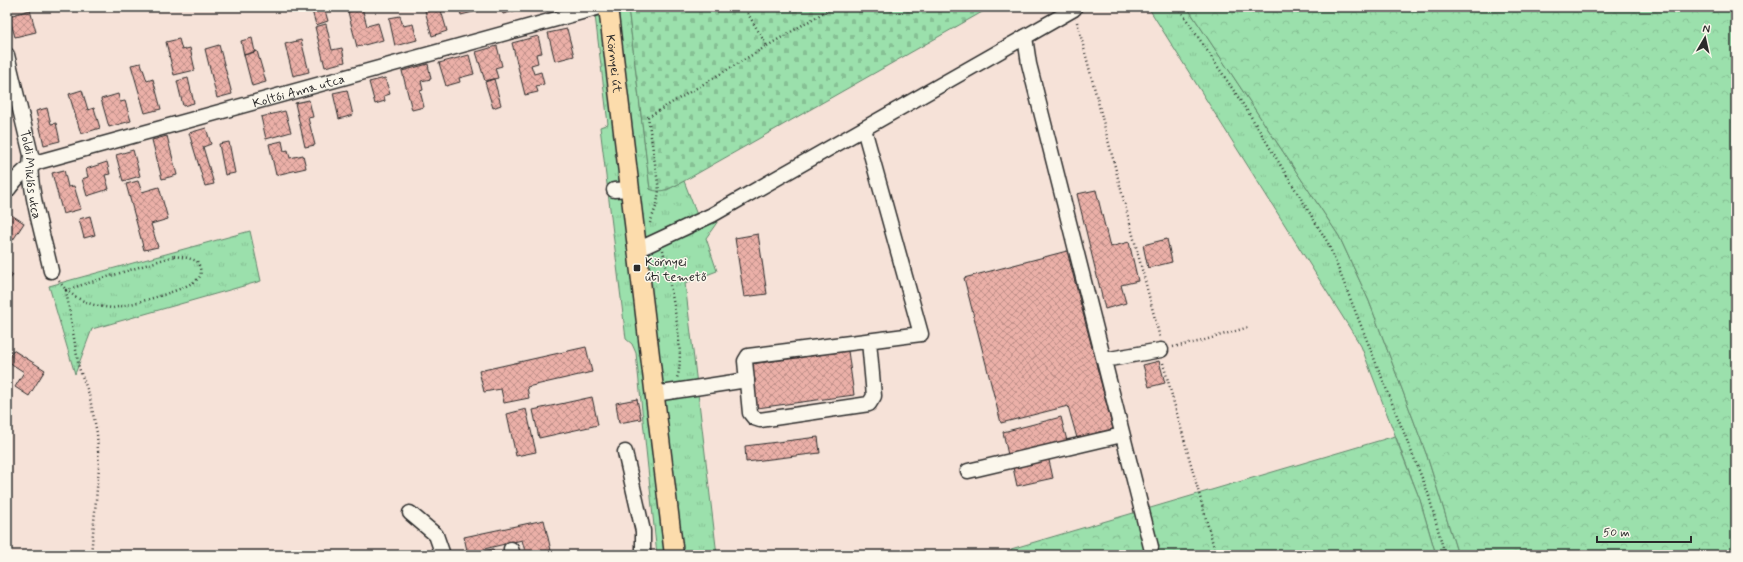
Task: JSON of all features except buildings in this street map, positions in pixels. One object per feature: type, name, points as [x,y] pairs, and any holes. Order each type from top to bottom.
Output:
[{"type":"main road","name":"Környei út","points":[[608,7],[621,121],[622,189],[637,250],[663,392],[674,555]]},
{"type":"street","name":"Koltói Anna utca","points":[[7,191],[17,177],[30,166],[45,160],[600,7]]},
{"type":"street","points":[[637,250],[712,215],[1074,9]]},
{"type":"street","points":[[1025,37],[1029,64],[1151,547]]},
{"type":"street","name":"Toldi Miklós utca","points":[[7,55],[31,155],[30,166],[33,191],[51,271]]},
{"type":"street","points":[[864,129],[921,334],[748,356],[745,361],[750,413],[754,418],[760,420],[869,404],[874,396],[869,341]]},
{"type":"street","points":[[1104,360],[1161,350]]},
{"type":"street","points":[[663,392],[747,380]]},
{"type":"street","points":[[968,471],[1122,435]]},
{"type":"street","points":[[625,452],[643,530],[642,555]]},
{"type":"street","points":[[410,512],[436,534],[443,555]]},
{"type":"path","points":[[744,7],[767,46]]},
{"type":"path","points":[[659,190],[648,117],[833,7]]},
{"type":"path","points":[[1178,7],[1250,115],[1328,243],[1428,493],[1445,555]]},
{"type":"path","points":[[1074,9],[1159,335],[1161,350],[1216,555]]},
{"type":"path","points":[[661,240],[678,329],[680,357],[679,373],[663,392]]},
{"type":"path","points":[[51,271],[66,290],[81,301],[113,308],[179,290],[192,284],[201,275],[201,271],[197,261],[174,256],[66,290]]},
{"type":"path","points":[[66,290],[79,368],[88,394],[97,433],[100,467],[91,555]]},
{"type":"path","points":[[1161,350],[1198,342],[1249,327]]},
{"type":"green space","points":[[594,7],[628,7],[650,189],[667,190],[684,181],[697,215],[712,208],[718,221],[706,238],[717,271],[685,283],[717,555],[657,555],[636,353],[632,344],[626,339],[600,127],[608,124]]},
{"type":"green space","points":[[628,7],[991,7],[684,181],[667,189],[654,191],[650,189]]},
{"type":"green space","points":[[1148,7],[1187,7],[1339,236],[1369,301],[1427,456],[1458,555],[1436,555],[1420,500],[1361,346]]},
{"type":"green space","points":[[1187,7],[1736,7],[1736,555],[1458,555],[1427,456],[1369,301],[1339,236]]},
{"type":"green space","points":[[250,231],[261,281],[92,329],[75,374],[49,286]]},
{"type":"green space","points":[[1395,436],[1420,500],[1436,555],[1012,555],[1011,549]]},
{"type":"place","name":"Környei úti temető","points":[[637,268]]}]
